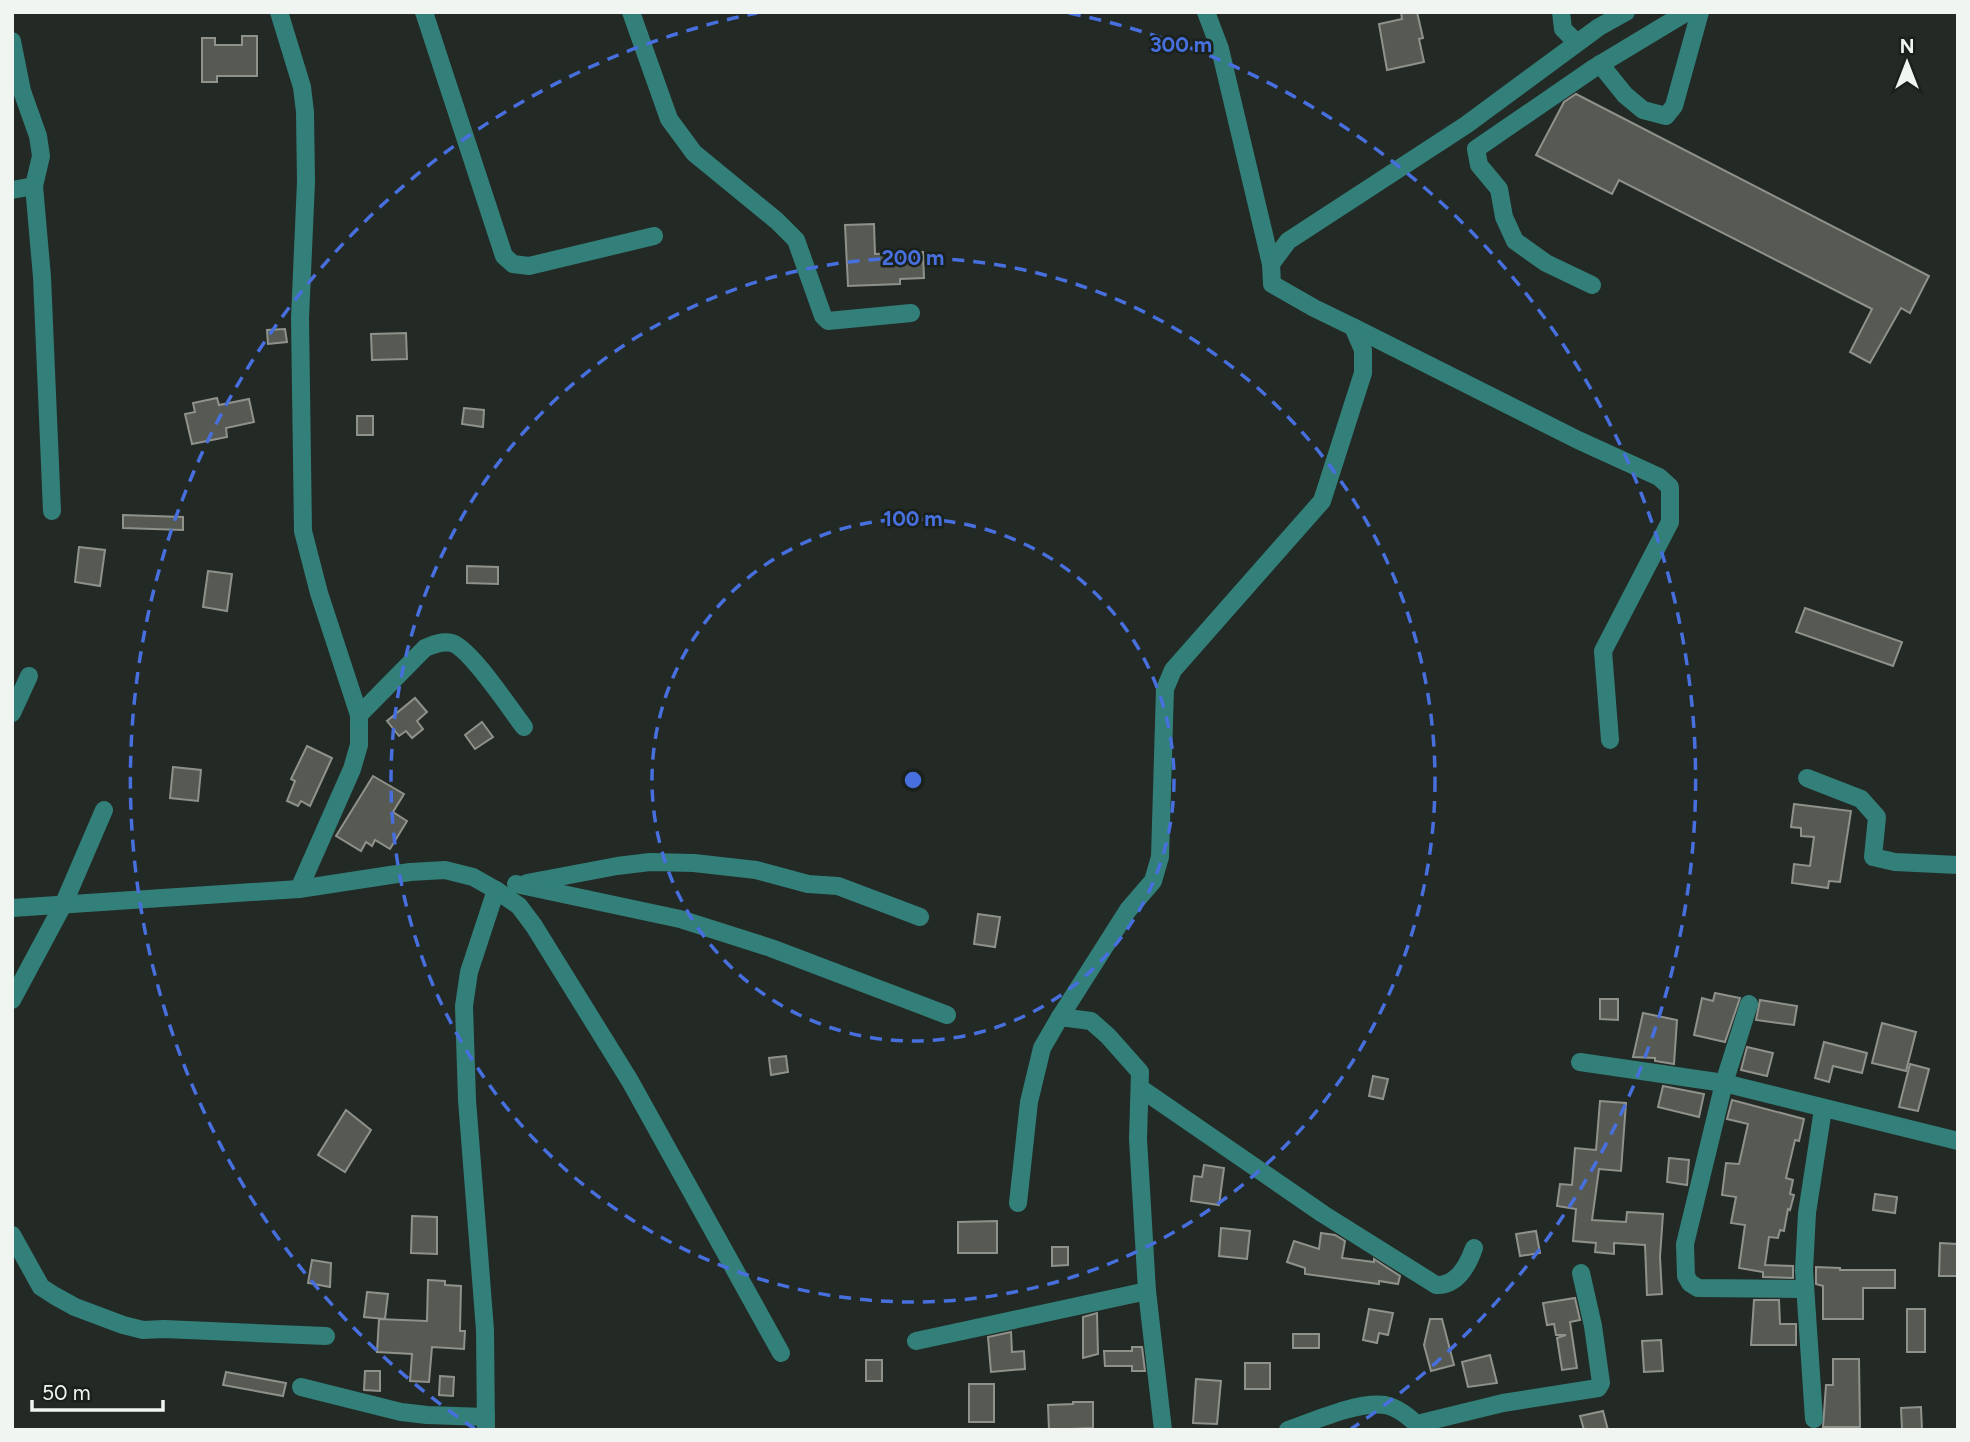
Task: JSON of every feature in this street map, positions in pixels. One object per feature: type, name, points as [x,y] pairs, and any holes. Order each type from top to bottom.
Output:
[{"type":"street","points":[[279,12],[302,87],[305,112],[306,182],[300,318],[303,531],[319,593],[359,715],[359,744],[352,769],[299,889]]},
{"type":"street","points":[[424,12],[503,256],[513,264],[529,266],[654,236]]},
{"type":"street","points":[[631,12],[669,120],[694,153],[796,240],[823,316],[828,321],[911,313]]},
{"type":"street","points":[[1206,12],[1220,49],[1271,264],[1272,284],[1314,308],[1578,440],[1659,477],[1670,488],[1670,522],[1604,651],[1610,740]]},
{"type":"street","points":[[1561,12],[1563,29],[1577,43]]},
{"type":"street","points":[[1271,264],[1288,241],[1466,125],[1577,43],[1626,12]]},
{"type":"street","points":[[1592,285],[1546,263],[1515,241],[1504,217],[1499,188],[1479,165],[1476,149],[1600,64],[1687,12]]},
{"type":"street","points":[[1600,64],[1625,95],[1643,110],[1666,116],[1674,106],[1700,12]]},
{"type":"street","points":[[12,41],[22,91],[38,136],[41,156],[34,186],[42,278],[52,512]]},
{"type":"street","points":[[12,190],[34,186]]},
{"type":"street","points":[[1018,1203],[1028,1101],[1042,1048],[1128,910],[1153,881],[1160,857],[1165,689],[1173,670],[1322,501],[1363,373],[1363,350],[1353,327]]},
{"type":"street","points":[[359,715],[425,648],[438,642],[454,644],[470,657],[524,727]]},
{"type":"street","points":[[12,713],[29,676]]},
{"type":"street","points":[[1807,778],[1861,799],[1877,817],[1873,857],[1895,862],[1958,865]]},
{"type":"street","points":[[12,1000],[64,903],[104,810]]},
{"type":"street","points":[[496,890],[617,866],[650,862],[694,863],[756,870],[808,884],[838,886],[920,917]]},
{"type":"street","points":[[12,908],[299,889],[410,872],[445,870],[473,877],[496,890],[519,906],[534,926],[623,1070],[781,1353]]},
{"type":"street","points":[[516,884],[680,919],[771,948],[947,1015]]},
{"type":"street","points":[[300,1387],[401,1412],[486,1423],[485,1330],[467,1100],[464,1006],[469,972],[496,890]]},
{"type":"street","points":[[1749,1004],[1724,1083],[1685,1244],[1686,1276],[1689,1283],[1698,1288],[1805,1289]]},
{"type":"street","points":[[1060,1017],[1091,1021],[1140,1072],[1138,1139],[1147,1291],[1163,1430]]},
{"type":"street","points":[[1580,1062],[1724,1083],[1958,1141]]},
{"type":"street","points":[[1140,1088],[1323,1214],[1436,1285],[1450,1283],[1468,1265],[1474,1248]]},
{"type":"street","points":[[1814,1419],[1805,1289],[1807,1213],[1823,1109]]},
{"type":"street","points":[[12,1236],[41,1287],[75,1307],[123,1325],[143,1330],[326,1336]]},
{"type":"street","points":[[1288,1430],[1365,1405],[1386,1405],[1403,1412],[1419,1427],[1503,1403],[1598,1388],[1601,1383],[1593,1326],[1581,1273]]},
{"type":"street","points":[[916,1341],[1147,1291]]},
{"type":"building","points":[[1401,12],[1417,12],[1423,38],[1419,39],[1424,62],[1387,70],[1379,24],[1402,19]]},
{"type":"building","points":[[242,36],[257,36],[257,76],[217,76],[217,82],[202,82],[202,38],[215,38],[215,45],[242,45]]},
{"type":"building","points":[[1576,94],[1929,276],[1910,313],[1901,308],[1870,363],[1850,352],[1872,309],[1619,180],[1612,194],[1536,155],[1564,102]]},
{"type":"building","points":[[874,224],[875,254],[923,252],[924,278],[900,279],[900,284],[848,286],[845,225]]},
{"type":"building","points":[[285,329],[287,342],[268,344],[267,330]]},
{"type":"building","points":[[406,333],[407,359],[372,360],[371,334]]},
{"type":"building","points":[[217,398],[219,405],[249,399],[254,422],[226,428],[227,437],[192,444],[185,414],[195,412],[193,403]]},
{"type":"building","points":[[464,408],[484,410],[483,427],[462,424]]},
{"type":"building","points":[[357,416],[373,416],[373,435],[357,435]]},
{"type":"building","points":[[123,515],[183,517],[183,530],[123,528]]},
{"type":"building","points":[[79,547],[105,550],[100,586],[75,582]]},
{"type":"building","points":[[467,566],[498,567],[498,584],[467,583]]},
{"type":"building","points":[[208,571],[232,574],[227,611],[203,607]]},
{"type":"building","points":[[1805,608],[1902,642],[1893,666],[1796,632]]},
{"type":"building","points":[[415,698],[427,712],[417,721],[423,729],[412,738],[406,731],[399,736],[387,721]]},
{"type":"building","points":[[482,722],[493,737],[475,749],[465,735]]},
{"type":"building","points":[[307,746],[332,758],[310,806],[301,801],[298,806],[287,801],[295,781],[291,779]]},
{"type":"building","points":[[173,767],[201,770],[198,801],[170,798]]},
{"type":"building","points":[[373,776],[404,794],[393,812],[407,821],[390,849],[375,840],[372,846],[366,842],[361,851],[336,836]]},
{"type":"building","points":[[1794,804],[1851,811],[1840,882],[1829,881],[1828,888],[1792,883],[1794,864],[1810,866],[1814,837],[1801,836],[1801,828],[1791,827]]},
{"type":"building","points":[[978,914],[1000,917],[995,947],[974,944]]},
{"type":"building","points":[[1715,993],[1740,998],[1725,1042],[1694,1035],[1702,998],[1713,1001]]},
{"type":"building","points":[[1600,999],[1618,999],[1618,1020],[1600,1019]]},
{"type":"building","points":[[1760,1000],[1797,1006],[1794,1025],[1756,1020]]},
{"type":"building","points":[[1643,1013],[1677,1020],[1674,1064],[1655,1061],[1655,1058],[1633,1057]]},
{"type":"building","points":[[1882,1023],[1916,1032],[1906,1071],[1872,1063]]},
{"type":"building","points":[[1824,1042],[1867,1053],[1862,1073],[1833,1066],[1829,1082],[1815,1078]]},
{"type":"building","points":[[1747,1047],[1773,1053],[1767,1076],[1741,1070]]},
{"type":"building","points":[[786,1056],[788,1072],[771,1075],[769,1058]]},
{"type":"building","points":[[1910,1064],[1929,1069],[1918,1111],[1899,1107]]},
{"type":"building","points":[[1373,1076],[1388,1079],[1383,1099],[1369,1096]]},
{"type":"building","points":[[1663,1086],[1704,1094],[1699,1117],[1658,1107]]},
{"type":"building","points":[[1732,1100],[1804,1119],[1799,1141],[1795,1140],[1786,1178],[1793,1180],[1790,1194],[1794,1195],[1790,1210],[1788,1209],[1784,1231],[1780,1230],[1778,1238],[1769,1237],[1765,1265],[1793,1266],[1793,1278],[1763,1277],[1763,1272],[1739,1268],[1745,1225],[1731,1223],[1736,1197],[1722,1195],[1726,1163],[1739,1164],[1748,1124],[1727,1119]]},
{"type":"building","points":[[1600,1101],[1626,1103],[1621,1171],[1599,1169],[1592,1220],[1626,1222],[1627,1212],[1663,1214],[1660,1257],[1662,1294],[1647,1295],[1645,1245],[1614,1243],[1614,1254],[1595,1252],[1596,1243],[1573,1241],[1576,1209],[1557,1206],[1560,1184],[1572,1185],[1575,1148],[1596,1150]]},
{"type":"building","points":[[346,1110],[371,1130],[345,1172],[318,1155]]},
{"type":"building","points":[[1669,1158],[1689,1160],[1687,1185],[1667,1182]]},
{"type":"building","points":[[1204,1165],[1224,1168],[1219,1205],[1191,1201],[1194,1176],[1202,1177]]},
{"type":"building","points":[[1875,1194],[1897,1197],[1895,1213],[1873,1210]]},
{"type":"building","points":[[412,1216],[437,1217],[437,1254],[411,1253]]},
{"type":"building","points":[[997,1221],[997,1253],[958,1253],[958,1222]]},
{"type":"building","points":[[1221,1228],[1250,1231],[1247,1259],[1219,1256]]},
{"type":"building","points":[[1536,1231],[1540,1253],[1520,1256],[1516,1234]]},
{"type":"building","points":[[1321,1233],[1335,1235],[1345,1241],[1342,1258],[1374,1262],[1374,1259],[1400,1276],[1398,1284],[1305,1274],[1305,1268],[1287,1262],[1294,1241],[1319,1249]]},
{"type":"building","points":[[1940,1243],[1958,1244],[1958,1276],[1939,1276]]},
{"type":"building","points":[[1052,1247],[1068,1247],[1068,1265],[1052,1266]]},
{"type":"building","points":[[312,1260],[331,1263],[330,1287],[308,1283]]},
{"type":"building","points":[[1816,1267],[1895,1270],[1895,1288],[1863,1288],[1863,1319],[1823,1319],[1823,1286],[1816,1284]]},
{"type":"building","points":[[428,1280],[461,1286],[460,1331],[465,1331],[464,1349],[432,1347],[429,1382],[410,1381],[412,1354],[377,1352],[379,1319],[427,1321]]},
{"type":"building","points":[[367,1292],[388,1294],[385,1319],[364,1317]]},
{"type":"building","points":[[1575,1298],[1580,1320],[1570,1322],[1577,1368],[1562,1370],[1557,1338],[1566,1335],[1556,1335],[1554,1324],[1547,1325],[1543,1303]]},
{"type":"building","points":[[1754,1300],[1779,1300],[1780,1324],[1796,1324],[1796,1345],[1751,1345]]},
{"type":"building","points":[[1369,1309],[1393,1313],[1388,1335],[1379,1333],[1377,1343],[1363,1340]]},
{"type":"building","points":[[1907,1309],[1925,1309],[1925,1352],[1907,1352]]},
{"type":"building","points":[[1097,1313],[1098,1354],[1083,1358],[1083,1317]]},
{"type":"building","points":[[1430,1319],[1442,1319],[1454,1365],[1431,1371],[1424,1345]]},
{"type":"building","points":[[1011,1332],[1012,1352],[1024,1351],[1025,1369],[991,1372],[988,1337]]},
{"type":"building","points":[[1293,1334],[1319,1334],[1319,1348],[1293,1348]]},
{"type":"building","points":[[1661,1340],[1663,1371],[1644,1372],[1642,1341]]},
{"type":"building","points":[[1132,1347],[1142,1347],[1145,1371],[1132,1371],[1132,1366],[1105,1366],[1104,1351],[1132,1351]]},
{"type":"building","points":[[1490,1355],[1497,1383],[1468,1387],[1462,1362]]},
{"type":"building","points":[[1833,1359],[1859,1359],[1860,1427],[1823,1427],[1826,1385],[1833,1385]]},
{"type":"building","points":[[866,1360],[882,1360],[882,1381],[866,1381]]},
{"type":"building","points":[[1245,1363],[1270,1363],[1270,1389],[1245,1389]]},
{"type":"building","points":[[365,1371],[380,1371],[380,1391],[364,1390]]},
{"type":"building","points":[[226,1372],[286,1383],[283,1396],[223,1385]]},
{"type":"building","points":[[440,1376],[454,1377],[453,1396],[439,1395]]},
{"type":"building","points":[[1196,1379],[1221,1381],[1217,1424],[1193,1423]]},
{"type":"building","points":[[969,1384],[994,1384],[994,1422],[969,1422]]},
{"type":"building","points":[[1093,1402],[1093,1428],[1049,1430],[1048,1405]]},
{"type":"building","points":[[1921,1407],[1922,1430],[1902,1430],[1901,1408]]},
{"type":"building","points":[[1603,1411],[1608,1430],[1584,1430],[1580,1416]]}]
